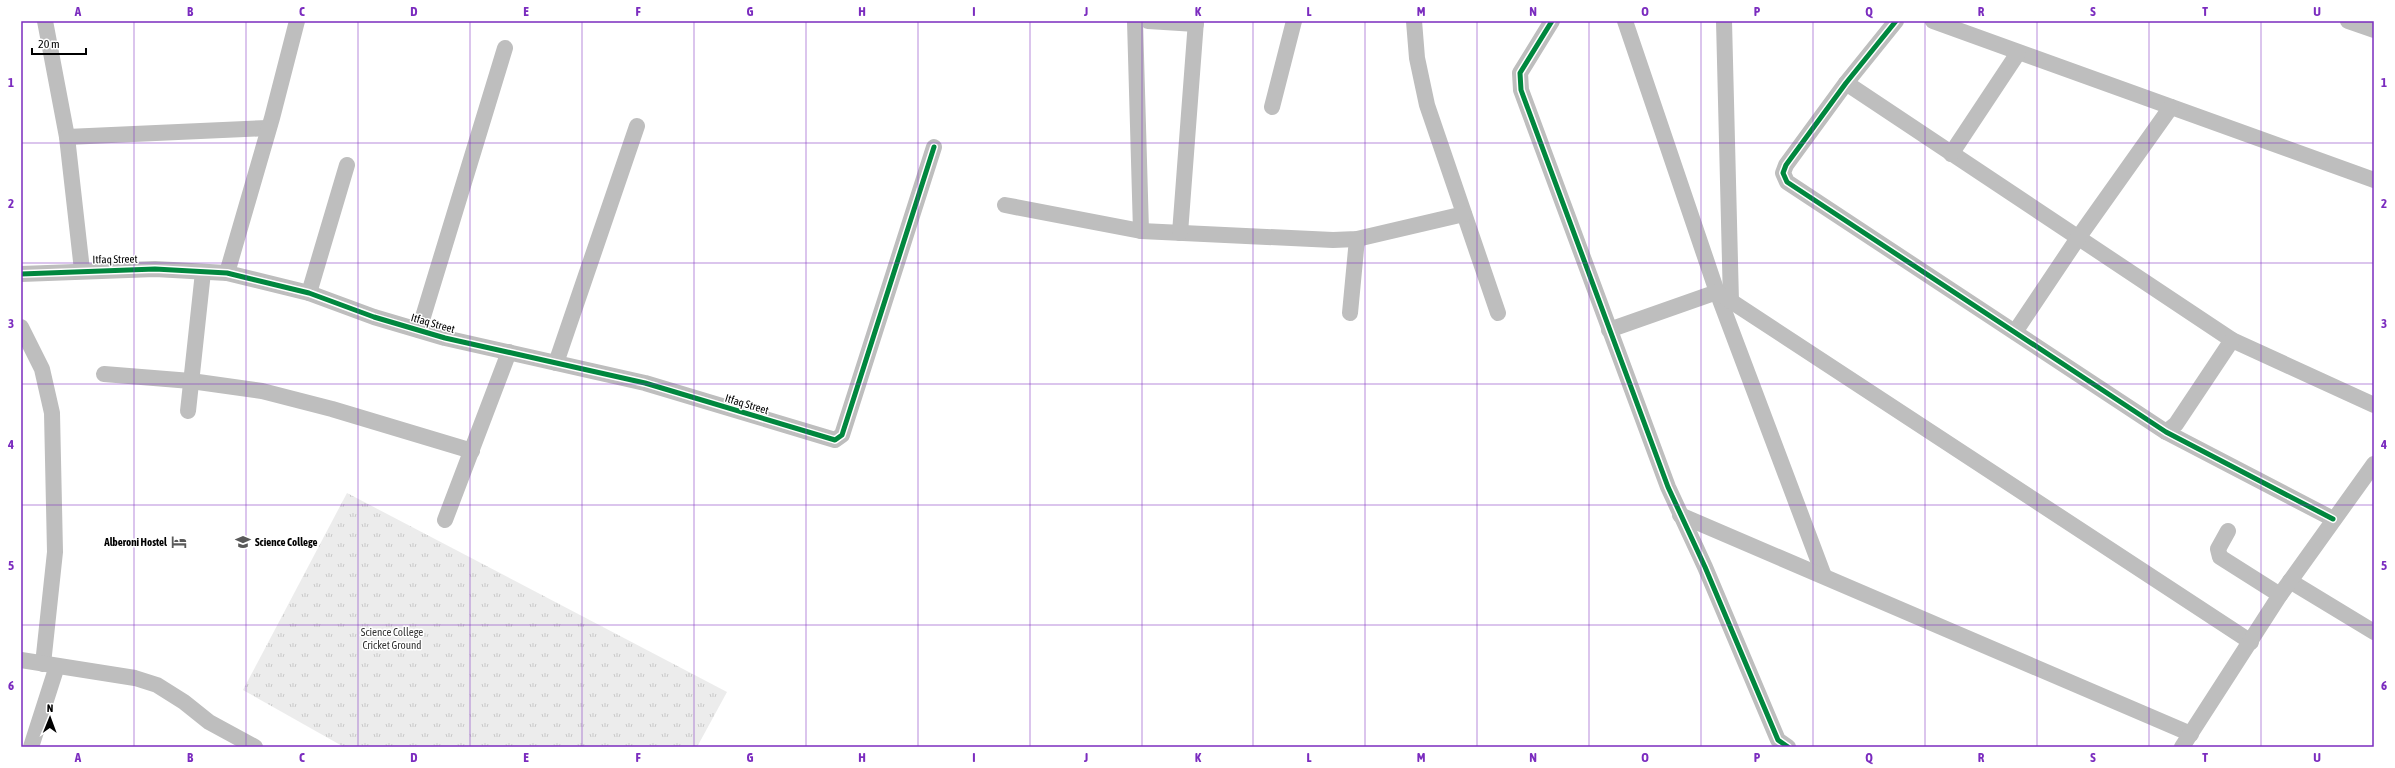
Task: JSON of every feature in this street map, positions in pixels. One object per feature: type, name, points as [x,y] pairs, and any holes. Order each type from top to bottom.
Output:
[{"type":"street","points":[[45,21],[67,137],[82,270]]},
{"type":"street","points":[[227,273],[297,21]]},
{"type":"street","points":[[1135,21],[1141,231]]},
{"type":"street","points":[[1148,21],[1196,23],[1180,233]]},
{"type":"street","points":[[1272,107],[1294,21]]},
{"type":"street","points":[[1414,21],[1418,58],[1427,106],[1498,313]]},
{"type":"street","points":[[1552,21],[1520,73],[1521,90],[1609,330],[1680,515],[1705,567],[1778,740],[1788,747]]},
{"type":"street","points":[[1625,21],[1717,292],[1824,576]]},
{"type":"street","points":[[1724,21],[1731,302]]},
{"type":"street","points":[[1896,21],[1846,83],[1786,165],[1784,173],[1788,182],[2166,432],[2333,519]]},
{"type":"street","points":[[1933,21],[2018,53],[2171,106],[2374,180]]},
{"type":"street","points":[[2348,21],[2374,30]]},
{"type":"street","points":[[419,330],[505,48]]},
{"type":"street","points":[[1952,154],[2018,53]]},
{"type":"street","points":[[1846,83],[2232,340],[2374,405]]},
{"type":"street","points":[[2015,332],[2078,238],[2171,106]]},
{"type":"street","points":[[556,363],[637,126]]},
{"type":"street","points":[[67,137],[268,128]]},
{"type":"street","name":"Itfaq Street","points":[[21,274],[82,270],[155,269],[227,273],[308,293],[419,330],[645,383],[835,440],[842,435],[934,147]]},
{"type":"street","points":[[308,293],[347,165]]},
{"type":"street","points":[[1005,205],[1141,231],[1356,239],[1464,214]]},
{"type":"street","points":[[1350,313],[1356,239]]},
{"type":"street","points":[[188,411],[203,272]]},
{"type":"street","points":[[1609,330],[1717,292]]},
{"type":"street","points":[[1717,292],[2251,642]]},
{"type":"street","points":[[21,327],[42,369],[52,413],[55,552],[50,665],[31,747]]},
{"type":"street","points":[[2166,432],[2176,424],[2232,340]]},
{"type":"street","points":[[445,520],[509,352]]},
{"type":"street","points":[[104,374],[191,381],[262,391],[332,409],[472,451]]},
{"type":"street","points":[[2182,747],[2192,734],[2290,581],[2333,519],[2374,464]]},
{"type":"street","points":[[1680,515],[2192,734]]},
{"type":"street","points":[[2228,531],[2218,549],[2220,557],[2280,596]]},
{"type":"street","points":[[2290,581],[2374,632]]},
{"type":"street","points":[[21,660],[135,678],[157,685],[184,702],[209,722],[254,747]]},
{"type":"green space","name":"Science College Cricket Ground","points":[[347,493],[727,692],[697,747],[344,747],[243,690]]},
{"type":"cycle path","points":[[1552,21],[1520,73],[1521,90],[1668,487],[1705,567],[1778,740],[1788,747]]},
{"type":"cycle path","points":[[1896,21],[1846,83],[1786,165],[1783,173],[1787,182],[2166,432],[2333,519]]},
{"type":"cycle path","points":[[21,274],[155,269],[227,273],[309,293],[374,317],[445,338],[645,383],[835,440],[842,435],[934,147]]},
{"type":"place","name":"Alberoni Hostel","points":[[179,542]]},
{"type":"place","name":"Science College","points":[[243,542]]}]
